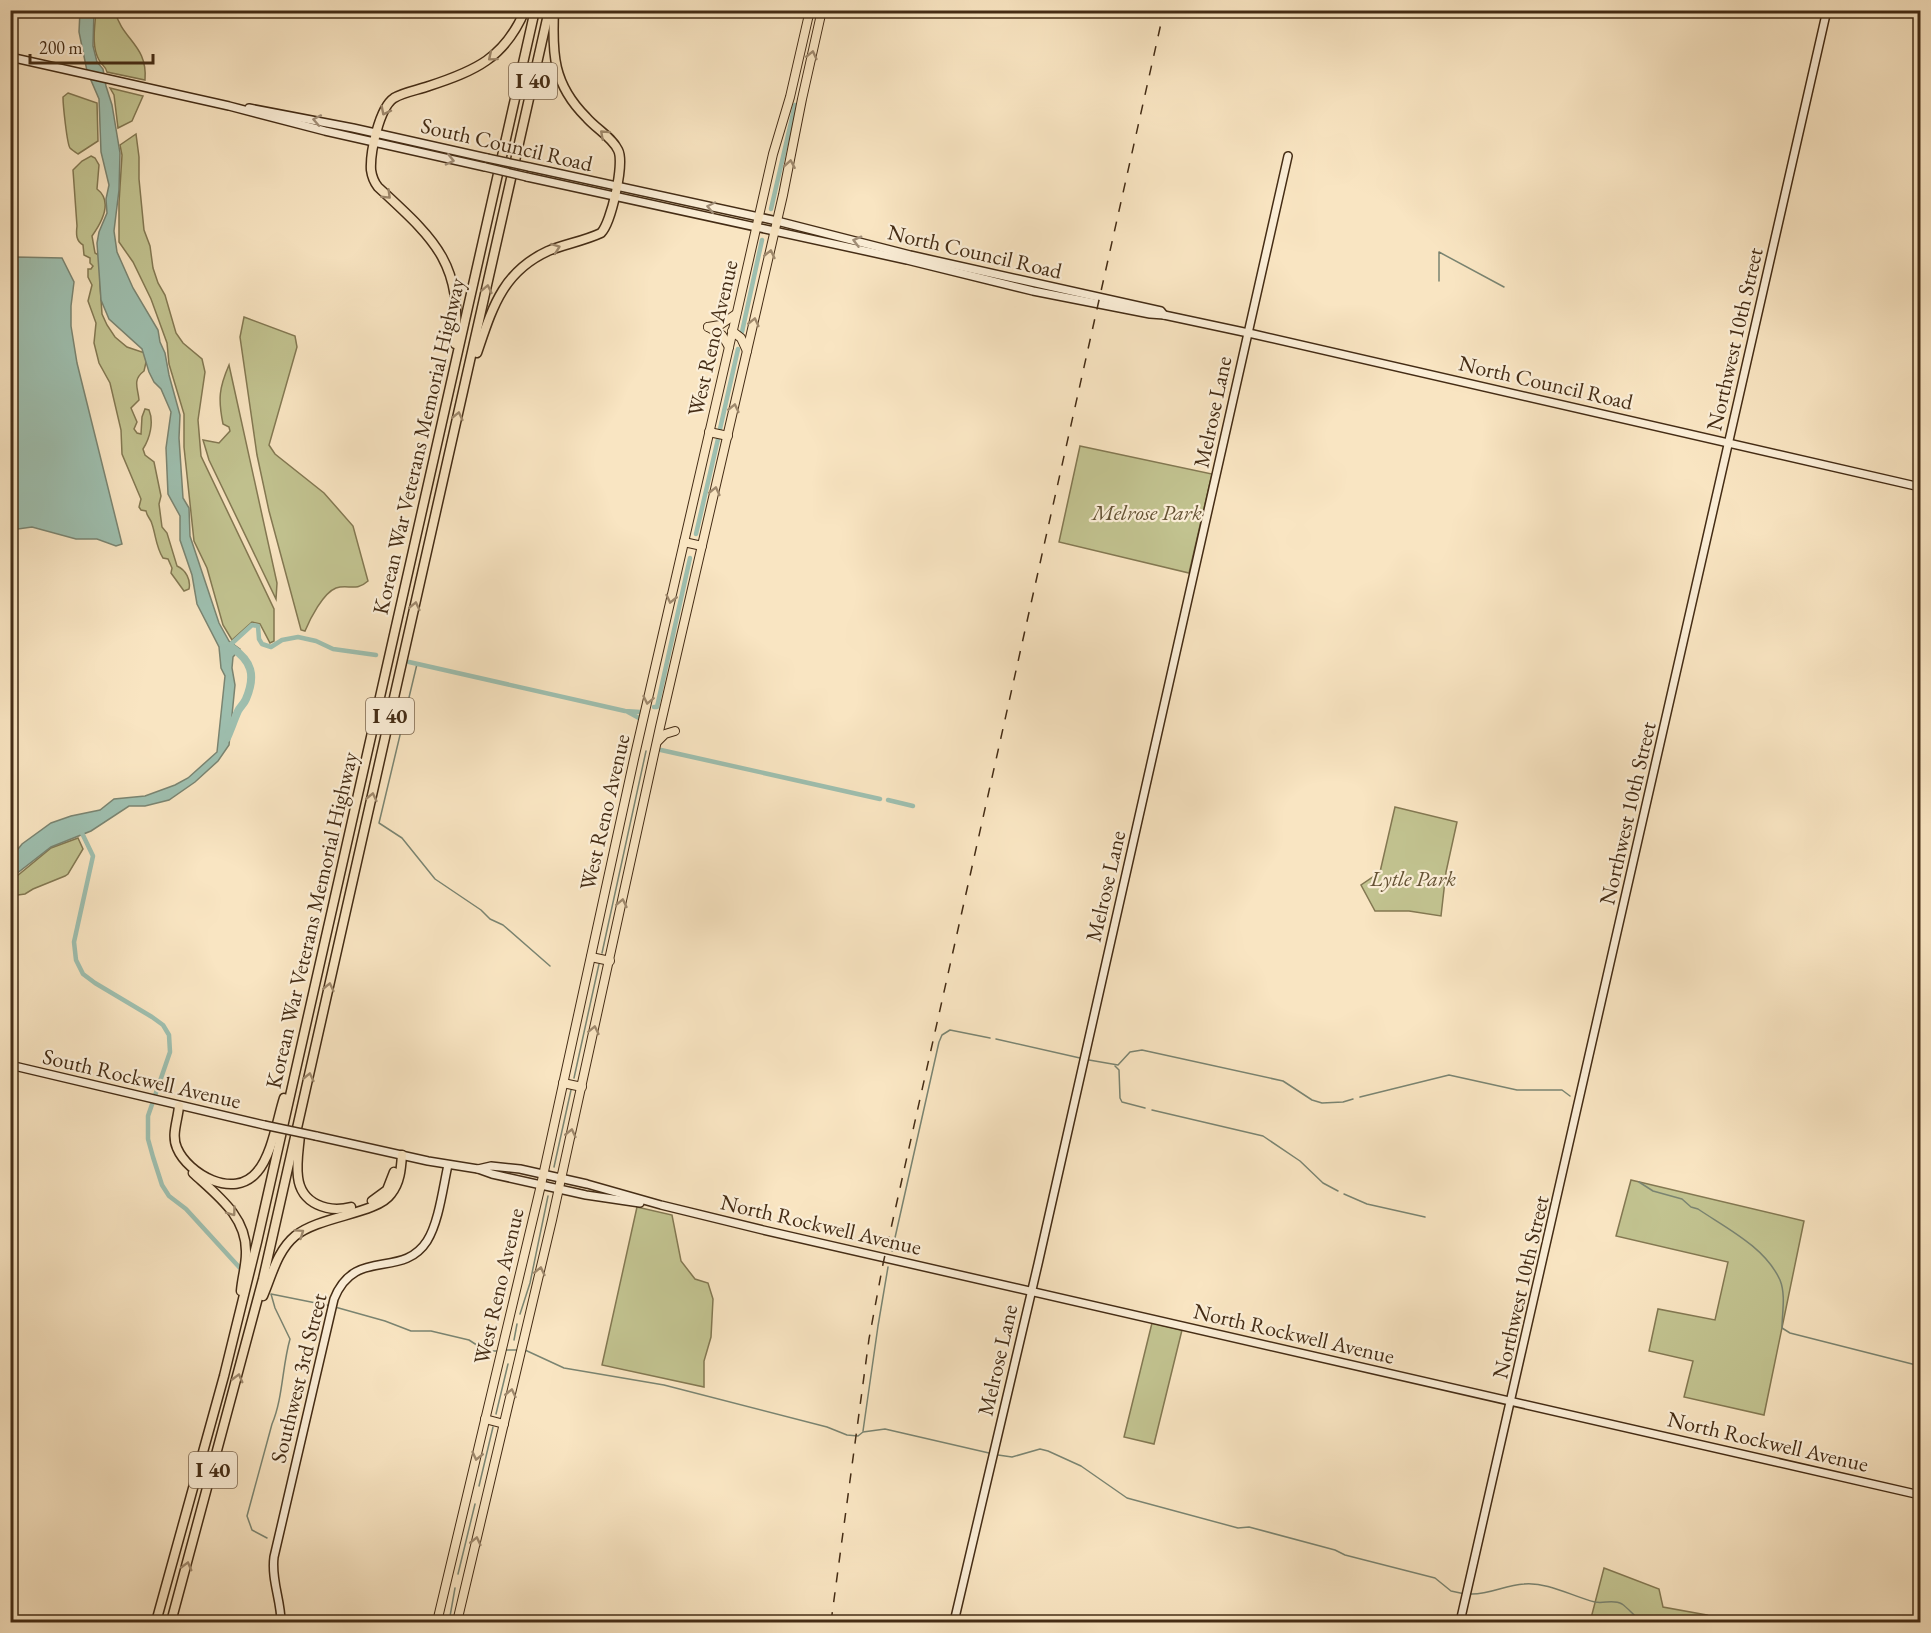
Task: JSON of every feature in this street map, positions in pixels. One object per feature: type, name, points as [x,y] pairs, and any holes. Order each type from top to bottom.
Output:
[{"type":"highway","points":[[452,380],[458,318],[452,280],[432,240],[378,187],[373,179],[371,165],[375,143],[384,109],[391,100],[459,76],[483,64],[501,50],[512,37],[525,10]]},
{"type":"highway","name":"Korean War Veterans Memorial Highway","points":[[156,1623],[236,1327],[535,10]]},
{"type":"highway","name":"Korean War Veterans Memorial Highway","points":[[171,1623],[254,1318],[549,10]]},
{"type":"highway","points":[[464,387],[489,316],[505,285],[522,268],[540,255],[600,233],[608,225],[621,162],[619,150],[576,106],[565,89],[557,70],[552,42],[554,10]]},
{"type":"highway","points":[[179,1106],[175,1138],[181,1155],[202,1174],[216,1182],[227,1185],[240,1183],[253,1177],[265,1159],[298,1061]]},
{"type":"highway","points":[[179,1106],[170,1134],[175,1154],[229,1207],[239,1221],[244,1234],[246,1257],[236,1327]]},
{"type":"highway","points":[[302,1110],[298,1176],[307,1198],[317,1205],[334,1210],[345,1209],[380,1197],[390,1185],[396,1165],[402,1155]]},
{"type":"highway","points":[[254,1318],[279,1257],[288,1244],[299,1233],[312,1226],[386,1200],[397,1185],[402,1155]]},
{"type":"main road","name":"West Reno Avenue","points":[[437,1623],[541,1185],[732,331],[773,154],[790,97],[810,10]]},
{"type":"main road","name":"West Reno Avenue","points":[[457,1623],[582,1088],[658,741],[775,232],[822,10]]},
{"type":"main road","name":"Northwest 10th Street","points":[[1460,1623],[1827,10]]},
{"type":"main road","name":"South Council Road","points":[[10,57],[229,106],[375,143],[756,228]]},
{"type":"main road","points":[[790,97],[802,99]]},
{"type":"main road","name":"South Council Road","points":[[229,106],[280,113],[377,133],[777,221]]},
{"type":"main road","name":"Melrose Lane","points":[[954,1623],[1032,1291],[1288,156]]},
{"type":"main road","points":[[647,204],[653,198],[662,197]]},
{"type":"main road","points":[[678,211],[681,201]]},
{"type":"main road","name":"North Council Road","points":[[777,221],[910,255],[1161,311],[1164,315]]},
{"type":"main road","name":"North Council Road","points":[[756,228],[914,262],[1033,291],[1248,333],[1920,487]]},
{"type":"main road","points":[[729,347],[722,335],[708,327],[720,325],[736,314]]},
{"type":"main road","points":[[732,331],[741,338],[747,351]]},
{"type":"main road","points":[[709,432],[728,436]]},
{"type":"main road","points":[[684,542],[702,546]]},
{"type":"main road","points":[[658,741],[665,734],[675,731]]},
{"type":"main road","points":[[591,957],[610,961]]},
{"type":"main road","name":"South Rockwell Avenue","points":[[10,1065],[264,1125],[448,1165],[478,1169]]},
{"type":"main road","points":[[563,1083],[582,1088]]},
{"type":"main road","name":"Southwest 3rd Street","points":[[280,1623],[280,1608],[273,1576],[274,1557],[333,1301],[341,1282],[353,1272],[364,1267],[406,1259],[421,1249],[433,1228],[448,1165]]},
{"type":"main road","name":"North Rockwell Avenue","points":[[478,1169],[497,1166],[561,1179],[661,1205],[1920,1495]]},
{"type":"main road","name":"North Rockwell Avenue","points":[[478,1169],[559,1189],[661,1205]]},
{"type":"main road","points":[[485,1419],[504,1424]]},
{"type":"green space","points":[[96,11],[115,11],[118,21],[143,59],[145,80],[107,72],[95,49]]},
{"type":"green space","points":[[110,88],[143,96],[132,121],[118,128],[114,95]]},
{"type":"green space","points":[[68,93],[97,103],[98,141],[78,154],[70,148],[64,116],[63,97]]},
{"type":"green space","points":[[136,134],[144,230],[150,246],[153,268],[165,295],[176,333],[183,343],[202,359],[205,372],[198,420],[201,456],[274,609],[274,641],[270,643],[260,624],[252,622],[232,640],[223,625],[207,568],[194,541],[184,447],[184,414],[169,364],[167,343],[151,299],[133,262],[119,242],[122,155],[120,145]]},
{"type":"green space","points":[[91,156],[99,165],[97,189],[102,194],[105,205],[102,218],[92,236],[95,253],[100,256],[102,262],[100,284],[102,314],[115,337],[127,347],[145,353],[147,358],[144,371],[137,381],[139,400],[131,408],[137,422],[134,429],[141,434],[142,417],[145,409],[149,410],[150,430],[143,449],[145,455],[154,462],[161,496],[159,504],[162,527],[167,533],[177,566],[183,570],[188,579],[189,589],[184,591],[171,573],[172,568],[168,559],[163,558],[157,546],[146,511],[139,507],[141,499],[122,454],[121,430],[110,383],[99,363],[94,343],[96,323],[88,301],[92,285],[88,277],[88,269],[93,266],[90,258],[84,255],[83,245],[77,237],[73,170]]},
{"type":"green space","points":[[244,317],[295,336],[297,347],[269,445],[275,454],[324,493],[353,526],[368,581],[360,586],[340,587],[331,591],[318,607],[305,631],[301,630],[269,511],[257,455],[240,337]]},
{"type":"green space","points":[[229,365],[277,583],[276,599],[209,460],[203,440],[219,443],[230,431],[229,427],[223,424],[220,407],[221,387]]},
{"type":"green space","name":"Melrose Park","points":[[1080,446],[1212,474],[1189,573],[1059,542]]},
{"type":"green space","name":"Lytle Park","points":[[1395,807],[1457,822],[1446,872],[1441,916],[1409,911],[1375,911],[1361,885],[1380,872]]},
{"type":"green space","points":[[78,838],[83,849],[68,874],[25,894],[11,896],[11,881],[51,848]]},
{"type":"green space","points":[[1631,1180],[1804,1221],[1764,1415],[1684,1397],[1693,1361],[1649,1351],[1658,1309],[1715,1320],[1728,1262],[1616,1236]]},
{"type":"green space","points":[[637,1207],[672,1215],[681,1261],[695,1279],[708,1283],[713,1299],[711,1337],[704,1361],[704,1387],[602,1365]]},
{"type":"green space","points":[[1152,1323],[1182,1330],[1154,1444],[1124,1437]]},
{"type":"green space","points":[[1604,1568],[1659,1589],[1663,1607],[1707,1615],[1719,1622],[1590,1622]]},
{"type":"shaded area","points":[[80,11],[94,11],[93,46],[97,62],[103,69],[120,153],[119,190],[114,231],[117,252],[133,288],[158,330],[180,415],[179,438],[183,498],[189,508],[190,536],[219,623],[229,641],[240,649],[233,657],[235,685],[229,745],[218,761],[195,782],[169,800],[145,806],[129,806],[91,831],[51,847],[11,878],[11,858],[22,844],[51,823],[100,810],[114,799],[145,796],[175,785],[188,778],[217,752],[225,676],[221,668],[219,647],[197,604],[192,575],[180,540],[180,516],[168,494],[166,448],[171,412],[161,389],[149,372],[142,349],[109,319],[101,300],[97,243],[107,213],[106,199],[109,185],[101,152],[99,99],[87,71],[79,32]]},
{"type":"shaded area","points":[[16,257],[62,258],[74,282],[71,326],[77,363],[122,544],[116,546],[97,539],[76,539],[32,527],[11,530],[10,259]]},
{"type":"waterway","points":[[771,209],[795,105]]},
{"type":"waterway","points":[[742,332],[762,240]]},
{"type":"waterway","points":[[1439,281],[1439,252],[1504,287]]},
{"type":"waterway","points":[[720,429],[738,349]]},
{"type":"waterway","points":[[696,534],[718,439]]},
{"type":"waterway","points":[[654,707],[657,707],[690,558]]},
{"type":"waterway","points":[[229,646],[252,625],[258,626],[259,639],[262,644],[271,647],[282,640],[298,637],[316,641],[333,649],[376,655]]},
{"type":"waterway","points":[[227,738],[238,711],[246,699],[251,683],[248,663],[231,647]]},
{"type":"waterway","points":[[409,662],[625,711],[640,712]]},
{"type":"waterway","points":[[417,664],[379,823],[402,838],[435,879],[481,910],[490,919],[503,925],[550,966]]},
{"type":"waterway","points":[[628,712],[639,718]]},
{"type":"waterway","points":[[661,750],[880,799]]},
{"type":"waterway","points":[[602,953],[646,751]]},
{"type":"waterway","points":[[888,800],[913,806]]},
{"type":"waterway","points":[[81,831],[93,856],[74,942],[76,960],[83,974],[152,1017],[163,1025],[169,1035],[170,1052],[148,1116],[148,1139],[153,1157],[162,1185],[169,1196],[186,1209],[239,1267]]},
{"type":"waterway","points":[[574,1078],[599,964]]},
{"type":"waterway","points":[[892,1251],[942,1035],[950,1030],[990,1038]]},
{"type":"waterway","points":[[996,1039],[1080,1058]]},
{"type":"waterway","points":[[1089,1060],[1118,1065],[1130,1052],[1142,1050],[1283,1081],[1312,1100],[1322,1103],[1353,1099]]},
{"type":"waterway","points":[[1115,1066],[1119,1070],[1122,1102],[1145,1108]]},
{"type":"waterway","points":[[1360,1097],[1449,1075],[1517,1090],[1562,1090],[1570,1096]]},
{"type":"waterway","points":[[554,1167],[571,1090]]},
{"type":"waterway","points":[[1152,1110],[1263,1136],[1300,1161],[1323,1183],[1338,1191]]},
{"type":"waterway","points":[[1639,1182],[1653,1191],[1682,1199],[1691,1207],[1698,1209],[1744,1239],[1765,1258],[1782,1286],[1782,1328],[1790,1333],[1920,1366]]},
{"type":"waterway","points":[[1344,1194],[1367,1204],[1425,1217]]},
{"type":"waterway","points":[[520,1314],[530,1283],[548,1196]]},
{"type":"waterway","points":[[863,1431],[888,1267]]},
{"type":"waterway","points":[[267,1538],[252,1530],[247,1516],[276,1414],[290,1339],[271,1294],[331,1306]]},
{"type":"waterway","points":[[335,1307],[411,1331],[431,1331],[469,1340],[486,1351],[499,1351]]},
{"type":"waterway","points":[[514,1340],[517,1324]]},
{"type":"waterway","points":[[504,1350],[517,1350]]},
{"type":"waterway","points":[[525,1350],[564,1368],[664,1385],[827,1427],[847,1435],[858,1436],[863,1432],[885,1429],[989,1453]]},
{"type":"waterway","points":[[496,1414],[508,1364]]},
{"type":"waterway","points":[[479,1486],[493,1427]]},
{"type":"waterway","points":[[998,1455],[1012,1457],[1040,1449],[1048,1451],[1081,1466],[1127,1498],[1238,1528],[1249,1527],[1435,1578],[1451,1591],[1465,1594]]},
{"type":"waterway","points":[[458,1574],[475,1504]]},
{"type":"waterway","points":[[1470,1594],[1517,1585],[1542,1585],[1595,1602],[1619,1603],[1643,1622]]},
{"type":"waterway","points":[[449,1622],[455,1588]]},
{"type":"railway","points":[[831,1622],[869,1339],[883,1264],[1164,10]]}]
